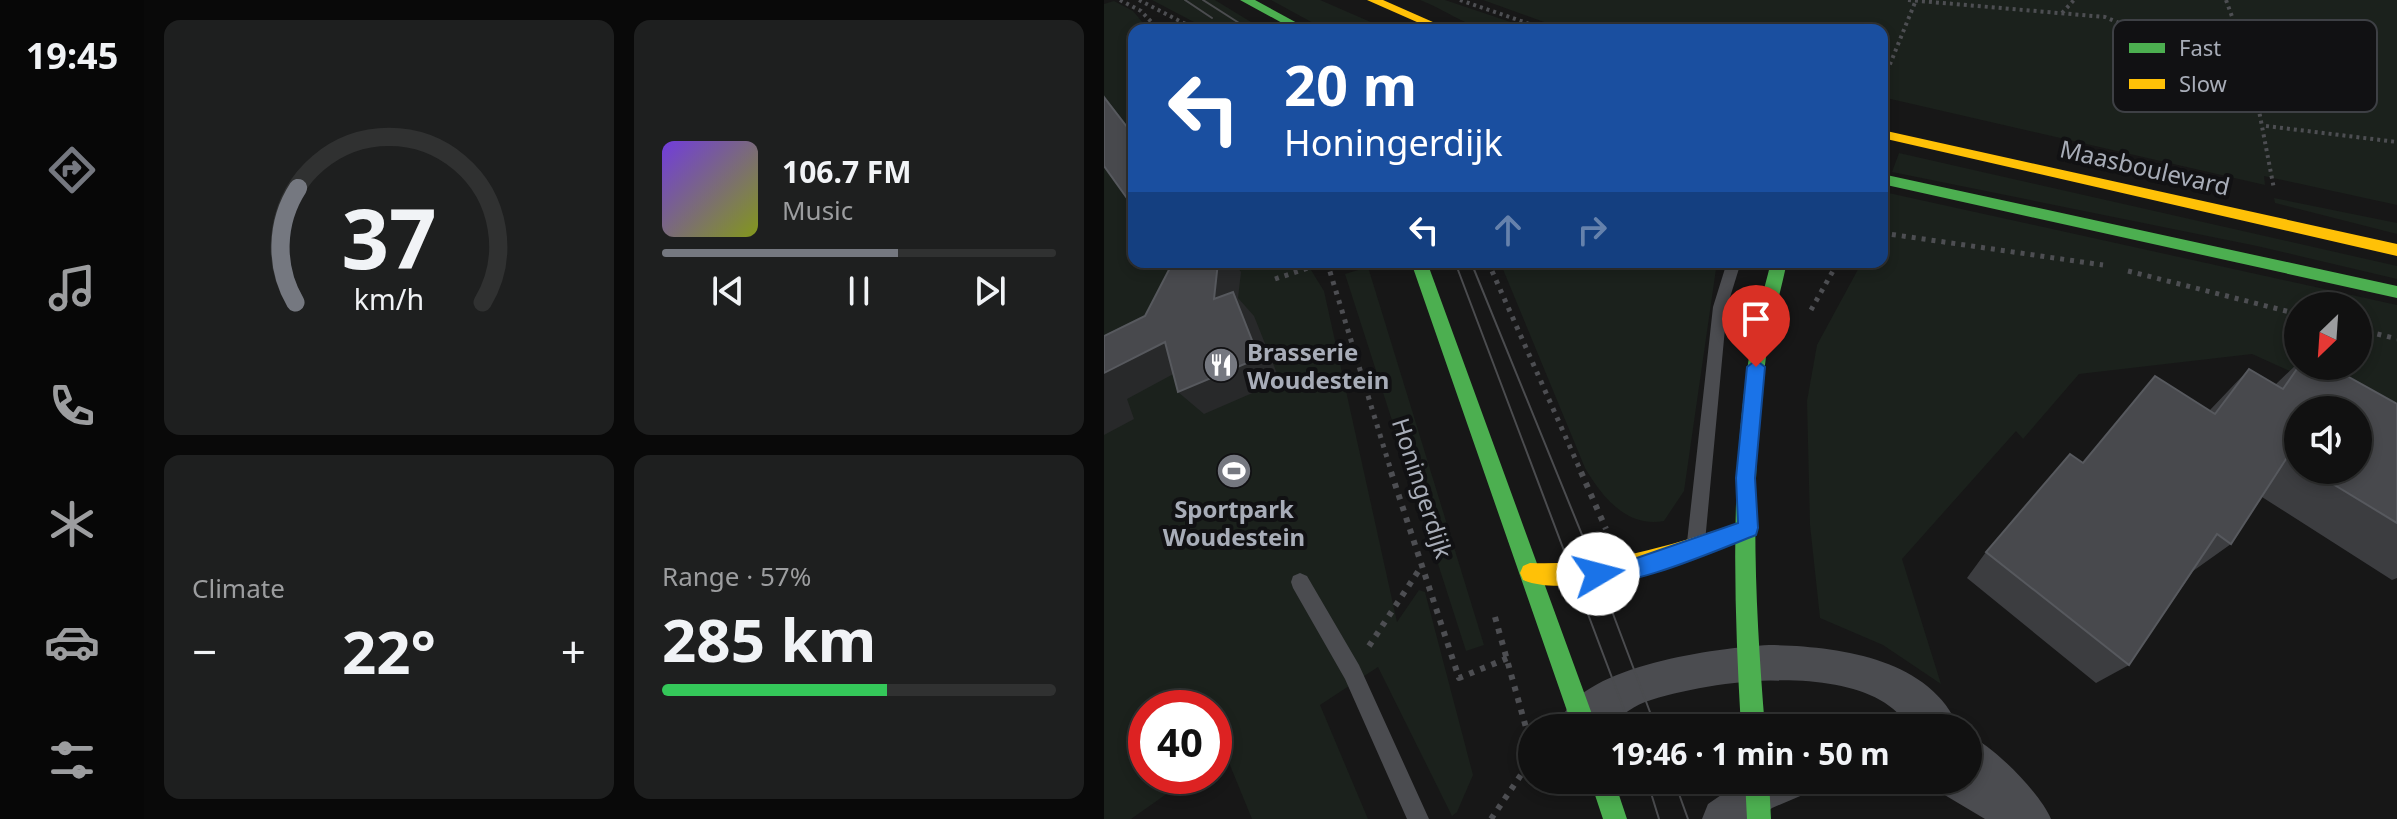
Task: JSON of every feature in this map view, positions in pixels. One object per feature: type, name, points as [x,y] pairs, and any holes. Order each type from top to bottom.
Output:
[{"type":"main road","points":[[1246,0],[1292,24]]},
{"type":"main road","points":[[1373,0],[1431,24]]},
{"type":"main road","name":"Maasboulevard","points":[[1888,135],[2397,250]]},
{"type":"main road","points":[[1888,180],[2397,292]]},
{"type":"main road","points":[[1421,268],[1580,714]]},
{"type":"main road","points":[[1752,714],[1748,663],[1746,478],[1756,367],[1778,268]]},
{"type":"main road","points":[[1530,573],[1614,573],[1696,548],[1748,528]]},
{"type":"main road","points":[[1607,794],[1615,819]]},
{"type":"street","points":[[1594,714],[1620,694],[1641,685],[1683,673],[1748,663],[1833,668],[1870,676],[1911,699],[1926,714]]},
{"type":"street","points":[[1982,769],[2030,819]]},
{"type":"street","points":[[1982,792],[2018,819]]},
{"type":"street","points":[[1723,819],[1764,794]]},
{"type":"lane","points":[[1696,548],[1720,307],[1732,268]]},
{"type":"lane","points":[[1300,582],[1352,672],[1418,819]]},
{"type":"path","points":[[1120,0],[1141,11],[1153,24]]},
{"type":"path","points":[[1139,0],[1185,24]]},
{"type":"path","points":[[1460,0],[1530,24]]},
{"type":"path","points":[[1908,0],[2105,17],[2113,20]]},
{"type":"path","points":[[1888,69],[1915,0]]},
{"type":"path","points":[[2061,14],[2074,0]]},
{"type":"path","points":[[2226,0],[2233,20]]},
{"type":"path","points":[[2262,112],[2275,193]]},
{"type":"path","points":[[2266,126],[2397,142]]},
{"type":"path","points":[[1888,234],[2108,265]]},
{"type":"path","points":[[1275,279],[1309,268]]},
{"type":"path","name":"Honingerdijk","points":[[1329,268],[1357,367],[1459,678],[1508,658]]},
{"type":"path","points":[[1491,268],[1575,452],[1604,526],[1612,536]]},
{"type":"path","points":[[2123,269],[2284,310]]},
{"type":"path","points":[[2372,333],[2397,339]]},
{"type":"path","points":[[1352,672],[1421,566]]},
{"type":"path","points":[[1491,819],[1518,779]]},
{"type":"shaded area","points":[[1152,0],[1215,0],[1254,24],[1198,24]]},
{"type":"shaded area","points":[[1271,0],[1320,0],[1375,24],[1315,24]]},
{"type":"shaded area","points":[[1420,0],[1445,0],[1516,24],[1472,24]]},
{"type":"shaded area","points":[[1483,0],[2397,0],[2397,205],[2264,176],[2265,185],[1888,98],[1888,24],[1549,24]]},
{"type":"shaded area","name":"Sportpark Woudestein","points":[[1114,1],[1133,11],[1144,24],[1128,24],[1128,268],[1310,268],[1324,291],[1397,622],[1419,590],[1425,592],[1473,775],[1457,812],[1452,816],[1378,667],[1320,705],[1368,819],[1252,819],[1232,770],[1232,690],[1128,690],[1128,794],[1166,794],[1131,819],[1104,819],[1104,4]]},
{"type":"shaded area","points":[[1899,153],[2397,266],[2397,279],[2257,246],[1892,172]]},
{"type":"shaded area","points":[[1888,193],[2338,292],[2284,292],[2284,368],[2252,354],[2079,374],[2023,439],[2016,431],[1902,559],[1941,684],[1883,645],[1820,618],[1810,525],[1807,401],[1817,345],[1859,268],[1888,268]]},
{"type":"shaded area","points":[[2274,198],[2397,223],[2397,234],[2275,203]]},
{"type":"shaded area","points":[[1368,268],[1484,645],[1466,651],[1345,274]]},
{"type":"shaded area","points":[[1502,268],[1716,268],[1684,491],[1664,521],[1638,520],[1617,508],[1585,468]]},
{"type":"shaded area","points":[[2372,299],[2397,305],[2397,419],[2372,408],[2372,396],[2346,396],[2310,380],[2372,380]]},
{"type":"building","points":[[1104,97],[1128,128],[1128,200],[1104,166]]},
{"type":"building","points":[[1170,268],[1217,268],[1214,299],[1233,292],[1259,358],[1178,392],[1165,342],[1104,373],[1104,336],[1145,316]]},
{"type":"building","points":[[2249,369],[2283,389],[2289,380],[2354,380],[2397,404],[2397,523],[2333,484],[2372,484],[2372,396],[2284,396],[2284,462],[2231,544],[2217,534],[2129,665],[1986,552],[2070,454],[2083,463],[2155,376],[2215,414]]},
{"type":"tram line","points":[[1185,0],[1212,18]]},
{"type":"tram line","points":[[1203,0],[1241,24]]},
{"type":"tram line","points":[[1457,268],[1626,714]]},
{"type":"tram line","points":[[1473,268],[1598,574],[1651,714]]},
{"type":"tram line","points":[[1651,794],[1659,819]]},
{"type":"tram line","points":[[1679,794],[1688,819]]},
{"type":"traffic: fast","points":[[1246,0],[1292,24]]},
{"type":"traffic: fast","points":[[1888,180],[2397,292]]},
{"type":"traffic: fast","points":[[1421,268],[1580,714]]},
{"type":"traffic: fast","points":[[1752,714],[1746,593],[1748,458],[1758,356],[1778,268]]},
{"type":"traffic: fast","points":[[1607,794],[1615,819]]},
{"type":"traffic: fast","points":[[1758,794],[1759,819]]},
{"type":"traffic: slow","points":[[1373,0],[1431,24]]},
{"type":"traffic: slow","points":[[1888,135],[2397,250]]},
{"type":"traffic: slow","points":[[1530,573],[1614,569],[1668,556],[1748,528]]},
{"type":"place","name":"Brasserie Woudestein","points":[[1221,365]]},
{"type":"place","name":"Sportpark Woudestein","points":[[1234,471]]},
{"type":"route","points":[[1598,574],[1631,570],[1748,528],[1746,478],[1756,367]]}]
